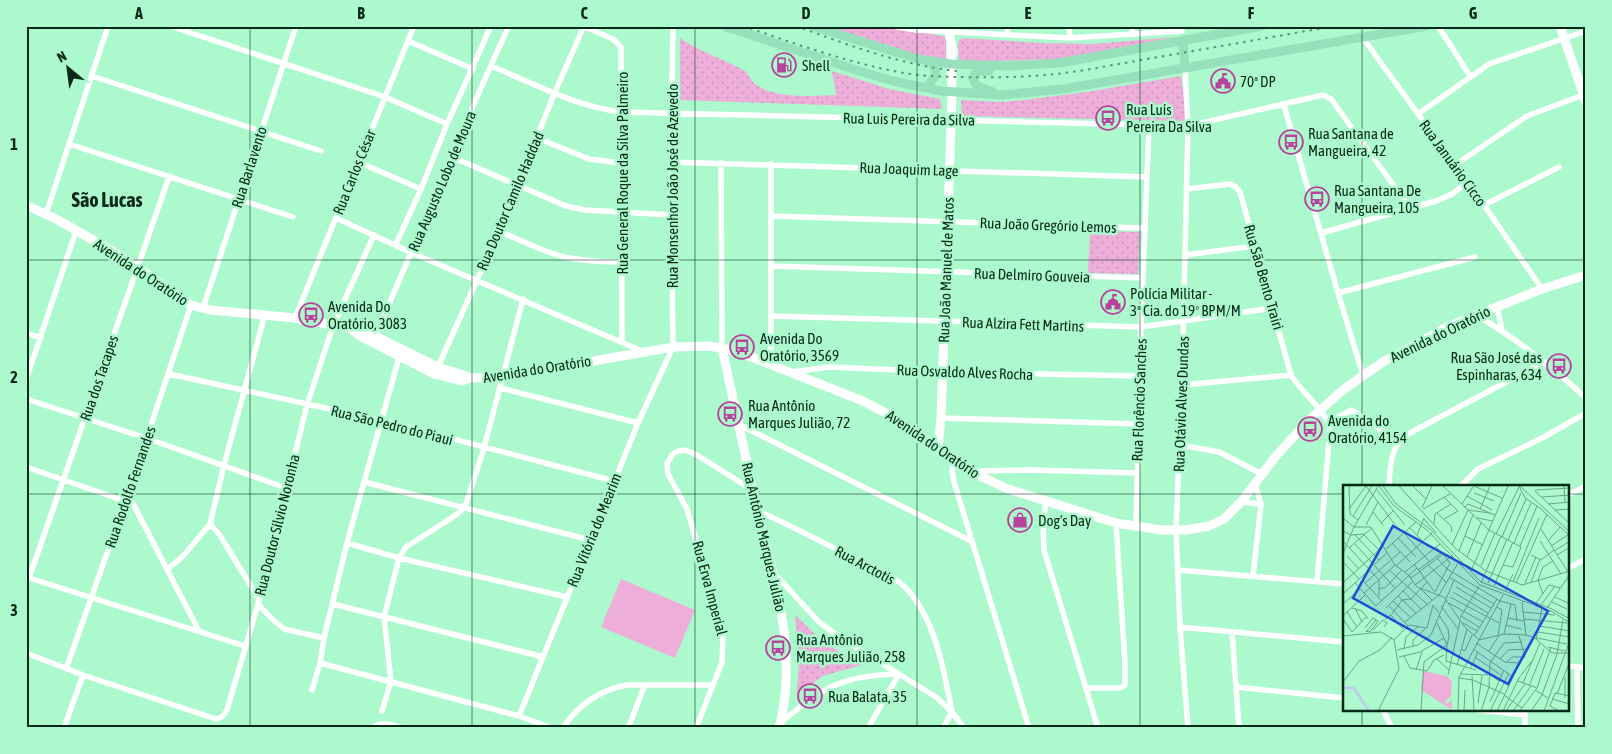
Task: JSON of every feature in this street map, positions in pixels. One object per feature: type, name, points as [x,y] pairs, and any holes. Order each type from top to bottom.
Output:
[{"type":"main road","points":[[724,26],[893,81],[952,92],[1002,95],[1063,89],[1427,26]]},
{"type":"main road","points":[[812,26],[824,28],[918,59],[952,64],[1008,66],[1059,63]]},
{"type":"main road","points":[[1002,95],[977,86],[972,79],[974,75],[980,71],[1004,71],[1059,63],[1263,26]]},
{"type":"main road","points":[[1560,26],[1585,97]]},
{"type":"main road","name":"Rua João Manuel de Matos","points":[[938,448],[943,372],[950,171],[952,64],[949,29]]},
{"type":"main road","points":[[1178,41],[1184,55],[1186,68]]},
{"type":"main road","points":[[927,88],[936,74],[932,61]]},
{"type":"main road","name":"Avenida do Oratório","points":[[26,205],[46,214],[126,259],[191,305],[295,318],[360,330],[375,336],[401,353]]},
{"type":"main road","name":"Avenida do Oratório","points":[[352,330],[360,336],[401,353],[436,371],[463,375],[470,378],[503,377],[673,346],[702,345],[722,347],[770,363],[878,408],[970,471],[1008,489],[1116,523],[1176,530],[1198,529],[1216,524],[1224,519],[1241,502],[1289,440],[1319,410],[1344,389],[1383,362],[1429,336],[1476,315],[1542,288],[1586,275]]},
{"type":"main road","name":"Rua Antônio Marques Julião","points":[[722,347],[758,511],[774,572],[785,634],[786,672],[784,703],[779,725]]},
{"type":"street","points":[[46,214],[108,26]]},
{"type":"street","points":[[170,26],[385,97],[447,124]]},
{"type":"street","name":"Rua Barlavento","points":[[203,308],[296,26]]},
{"type":"street","name":"Rua Carlos César","points":[[295,318],[414,26]]},
{"type":"street","points":[[396,244],[491,26]]},
{"type":"street","name":"Rua Augusto Lobo de Moura","points":[[375,336],[510,26]]},
{"type":"street","name":"Rua Doutor Camilo Haddad","points":[[436,371],[518,185],[583,26]]},
{"type":"street","name":"Rua General Roque da Silva Palmeiro","points":[[583,26],[613,39],[620,45],[622,112],[622,342]]},
{"type":"street","name":"Rua Monsenhor João José de Azevedo","points":[[673,26],[671,113],[673,346]]},
{"type":"street","points":[[892,26],[1070,38],[1133,35],[1182,28],[1178,41]]},
{"type":"street","points":[[1007,26],[1008,35]]},
{"type":"street","points":[[1069,26],[1070,38]]},
{"type":"street","points":[[1132,26],[1133,35]]},
{"type":"street","points":[[1438,26],[1470,76]]},
{"type":"street","points":[[1418,114],[1470,76],[1499,60],[1586,31]]},
{"type":"street","name":"Rua Januário Cicco","points":[[1362,38],[1542,288]]},
{"type":"street","points":[[408,41],[473,69]]},
{"type":"street","name":"Rua Luis Pereira da Silva","points":[[491,66],[580,103],[622,112],[1188,126],[1324,95],[1330,99],[1410,208]]},
{"type":"street","name":"Rua Otávio Alves Dundas","points":[[1186,68],[1188,126],[1182,386],[1176,530],[1180,627],[1188,728]]},
{"type":"street","points":[[92,76],[321,151]]},
{"type":"street","points":[[1455,165],[1527,116],[1585,97]]},
{"type":"street","points":[[1284,105],[1338,293],[1364,375]]},
{"type":"street","name":"Rua Florêncio Sanches","points":[[1136,526],[1144,228],[1149,124]]},
{"type":"street","points":[[537,138],[589,159],[622,162]]},
{"type":"street","points":[[69,144],[293,217]]},
{"type":"street","points":[[452,157],[566,206],[585,210],[671,215]]},
{"type":"street","points":[[358,162],[421,189]]},
{"type":"street","name":"Rua Joaquim Lage","points":[[671,162],[1146,177]]},
{"type":"street","points":[[721,163],[722,347]]},
{"type":"street","points":[[770,363],[772,164]]},
{"type":"street","points":[[1484,205],[1559,168]]},
{"type":"street","name":"Rua dos Tacapes","points":[[28,577],[86,418],[169,177]]},
{"type":"street","points":[[1321,233],[1436,201],[1452,194],[1467,183]]},
{"type":"street","name":"Rua São Bento Trairi","points":[[1186,189],[1224,184],[1236,187],[1240,192],[1292,375],[1298,387],[1328,422]]},
{"type":"street","name":"Rua João Gregório Lemos","points":[[771,216],[1144,228]]},
{"type":"street","points":[[336,218],[412,253],[642,351]]},
{"type":"street","points":[[26,380],[76,231]]},
{"type":"street","points":[[498,231],[563,256],[598,262],[623,262]]},
{"type":"street","name":"Rua Doutor Sílvio Noronha","points":[[83,676],[216,719],[222,717],[227,710],[258,601],[307,405],[333,326],[374,235]]},
{"type":"street","points":[[1185,255],[1255,246]]},
{"type":"street","points":[[1338,293],[1474,257]]},
{"type":"street","name":"Rua Delmiro Gouveia","points":[[771,266],[1143,278]]},
{"type":"street","points":[[382,711],[390,681],[384,617],[399,558],[406,547],[449,520],[464,508],[471,492],[484,448],[522,299]]},
{"type":"street","name":"Rua Rodolfo Fernandes","points":[[66,669],[128,494],[191,305]]},
{"type":"street","points":[[1497,307],[1502,330]]},
{"type":"street","name":"Rua Alzira Fett Martins","points":[[771,316],[1141,327],[1273,308]]},
{"type":"street","points":[[168,570],[184,555],[210,524],[265,314]]},
{"type":"street","points":[[1476,315],[1502,330],[1544,362],[1586,398]]},
{"type":"street","points":[[26,333],[40,338]]},
{"type":"street","name":"Rua Vitória do Mearim","points":[[519,716],[638,423],[673,346]]},
{"type":"street","points":[[312,690],[320,663],[324,638],[347,543],[401,353]]},
{"type":"street","points":[[1389,485],[1392,455],[1398,442],[1413,430],[1544,362]]},
{"type":"street","name":"Rua Osvaldo Alves Rocha","points":[[792,372],[829,367],[943,372],[1140,376]]},
{"type":"street","name":"Rua São Pedro do Piauí","points":[[169,374],[381,420],[614,481]]},
{"type":"street","points":[[1182,386],[1292,375]]},
{"type":"street","points":[[500,388],[638,423]]},
{"type":"street","points":[[26,399],[146,438],[286,488]]},
{"type":"street","points":[[1317,582],[1330,429],[1328,422],[1352,410],[1398,442]]},
{"type":"street","points":[[1461,485],[1478,469],[1542,438],[1586,413]]},
{"type":"street","points":[[941,418],[1138,424]]},
{"type":"street","points":[[738,424],[971,541]]},
{"type":"street","points":[[1180,445],[1219,452],[1262,474]]},
{"type":"street","name":"Rua Erva Imperial","points":[[713,685],[724,654],[724,634],[687,508],[668,474],[667,464],[673,454],[684,450],[697,455],[754,491]]},
{"type":"street","points":[[954,460],[953,475],[971,541],[1030,728]]},
{"type":"street","points":[[26,467],[125,501]]},
{"type":"street","points":[[970,471],[1032,470],[1137,473]]},
{"type":"street","points":[[364,482],[590,540]]},
{"type":"street","points":[[1253,576],[1261,504],[1255,484]]},
{"type":"street","points":[[1570,493],[1586,486]]},
{"type":"street","points":[[128,494],[199,631]]},
{"type":"street","points":[[1046,501],[1043,524],[1044,550],[1098,728]]},
{"type":"street","points":[[1241,502],[1261,504]]},
{"type":"street","name":"Rua Arctotis","points":[[758,511],[881,572],[906,588],[919,607],[935,642],[946,679],[952,712]]},
{"type":"street","points":[[1086,688],[1120,688],[1125,685],[1126,663],[1116,523]]},
{"type":"street","points":[[210,524],[270,617],[284,629],[324,638]]},
{"type":"street","points":[[347,543],[399,558],[567,597]]},
{"type":"street","points":[[1570,567],[1586,559]]},
{"type":"street","points":[[1178,570],[1343,584]]},
{"type":"street","points":[[774,572],[820,623],[936,697],[952,712],[964,728]]},
{"type":"street","points":[[28,577],[245,646]]},
{"type":"street","points":[[333,604],[543,657]]},
{"type":"street","points":[[1180,627],[1343,642]]},
{"type":"street","points":[[1232,632],[1240,728]]},
{"type":"street","points":[[26,653],[83,676],[64,728]]},
{"type":"street","points":[[320,663],[519,716],[552,728]]},
{"type":"street","points":[[1570,666],[1586,668]]},
{"type":"street","points":[[1577,667],[1578,728]]},
{"type":"street","points":[[779,725],[824,691],[838,684],[873,676],[899,674]]},
{"type":"street","points":[[868,728],[899,674]]},
{"type":"street","points":[[563,728],[584,704],[601,693],[614,688],[627,685],[713,685],[696,728]]},
{"type":"street","points":[[628,728],[645,686]]},
{"type":"street","points":[[1236,687],[1343,698]]},
{"type":"street","points":[[943,728],[952,712]]},
{"type":"street","points":[[1383,712],[1392,728]]},
{"type":"street","points":[[1525,712],[1525,728]]},
{"type":"street","points":[[372,728],[380,723],[387,723],[403,728]]},
{"type":"shaded area","points":[[832,26],[886,26],[943,36],[946,40],[946,61],[917,56],[833,31]]},
{"type":"shaded area","points":[[1176,37],[1063,59],[963,62],[959,60],[958,43],[960,39],[964,38],[1093,44]]},
{"type":"shaded area","points":[[680,38],[745,71],[754,83],[772,92],[794,95],[836,95],[832,71],[889,89],[940,99],[942,109],[680,100]]},
{"type":"shaded area","points":[[1181,76],[1187,120],[1183,121],[962,116],[961,100],[1000,102],[1024,100]]},
{"type":"shaded area","points":[[1090,231],[1140,232],[1138,274],[1088,273]]},
{"type":"shaded area","points":[[621,579],[695,610],[675,658],[601,627]]},
{"type":"shaded area","points":[[795,615],[822,641],[861,665],[823,676],[797,694],[799,661]]},
{"type":"railway","points":[[743,26],[863,64],[904,73],[947,77],[1035,76],[1064,73],[1335,26]]},
{"type":"railway","points":[[796,26],[895,59],[957,71]]},
{"type":"place","name":"Shell","points":[[784,65]]},
{"type":"place","name":"70ª DP","points":[[1223,81]]},
{"type":"place","name":"Rua Luís Pereira Da Silva","points":[[1108,118]]},
{"type":"place","name":"Rua Santana de Mangueira, 42","points":[[1291,142]]},
{"type":"place","name":"Rua Santana De Mangueira, 105","points":[[1317,199]]},
{"type":"place","name":"Polícia Militar - 3ª Cia. do 19º BPM/M","points":[[1113,302]]},
{"type":"place","name":"Avenida Do Oratório, 3083","points":[[311,315]]},
{"type":"place","name":"Avenida Do Oratório, 3569","points":[[742,347]]},
{"type":"place","name":"Rua São José das Espinharas, 634","points":[[1559,366]]},
{"type":"place","name":"Rua Antônio Marques Julião, 72","points":[[730,414]]},
{"type":"place","name":"Avenida do Oratório, 4154","points":[[1310,429]]},
{"type":"place","name":"Dog's Day","points":[[1020,520]]},
{"type":"place","name":"Rua Antônio Marques Julião, 258","points":[[778,648]]},
{"type":"place","name":"Rua Balata, 35","points":[[810,696]]},
{"type":"district","name":"São Lucas","points":[[107,199]]}]
